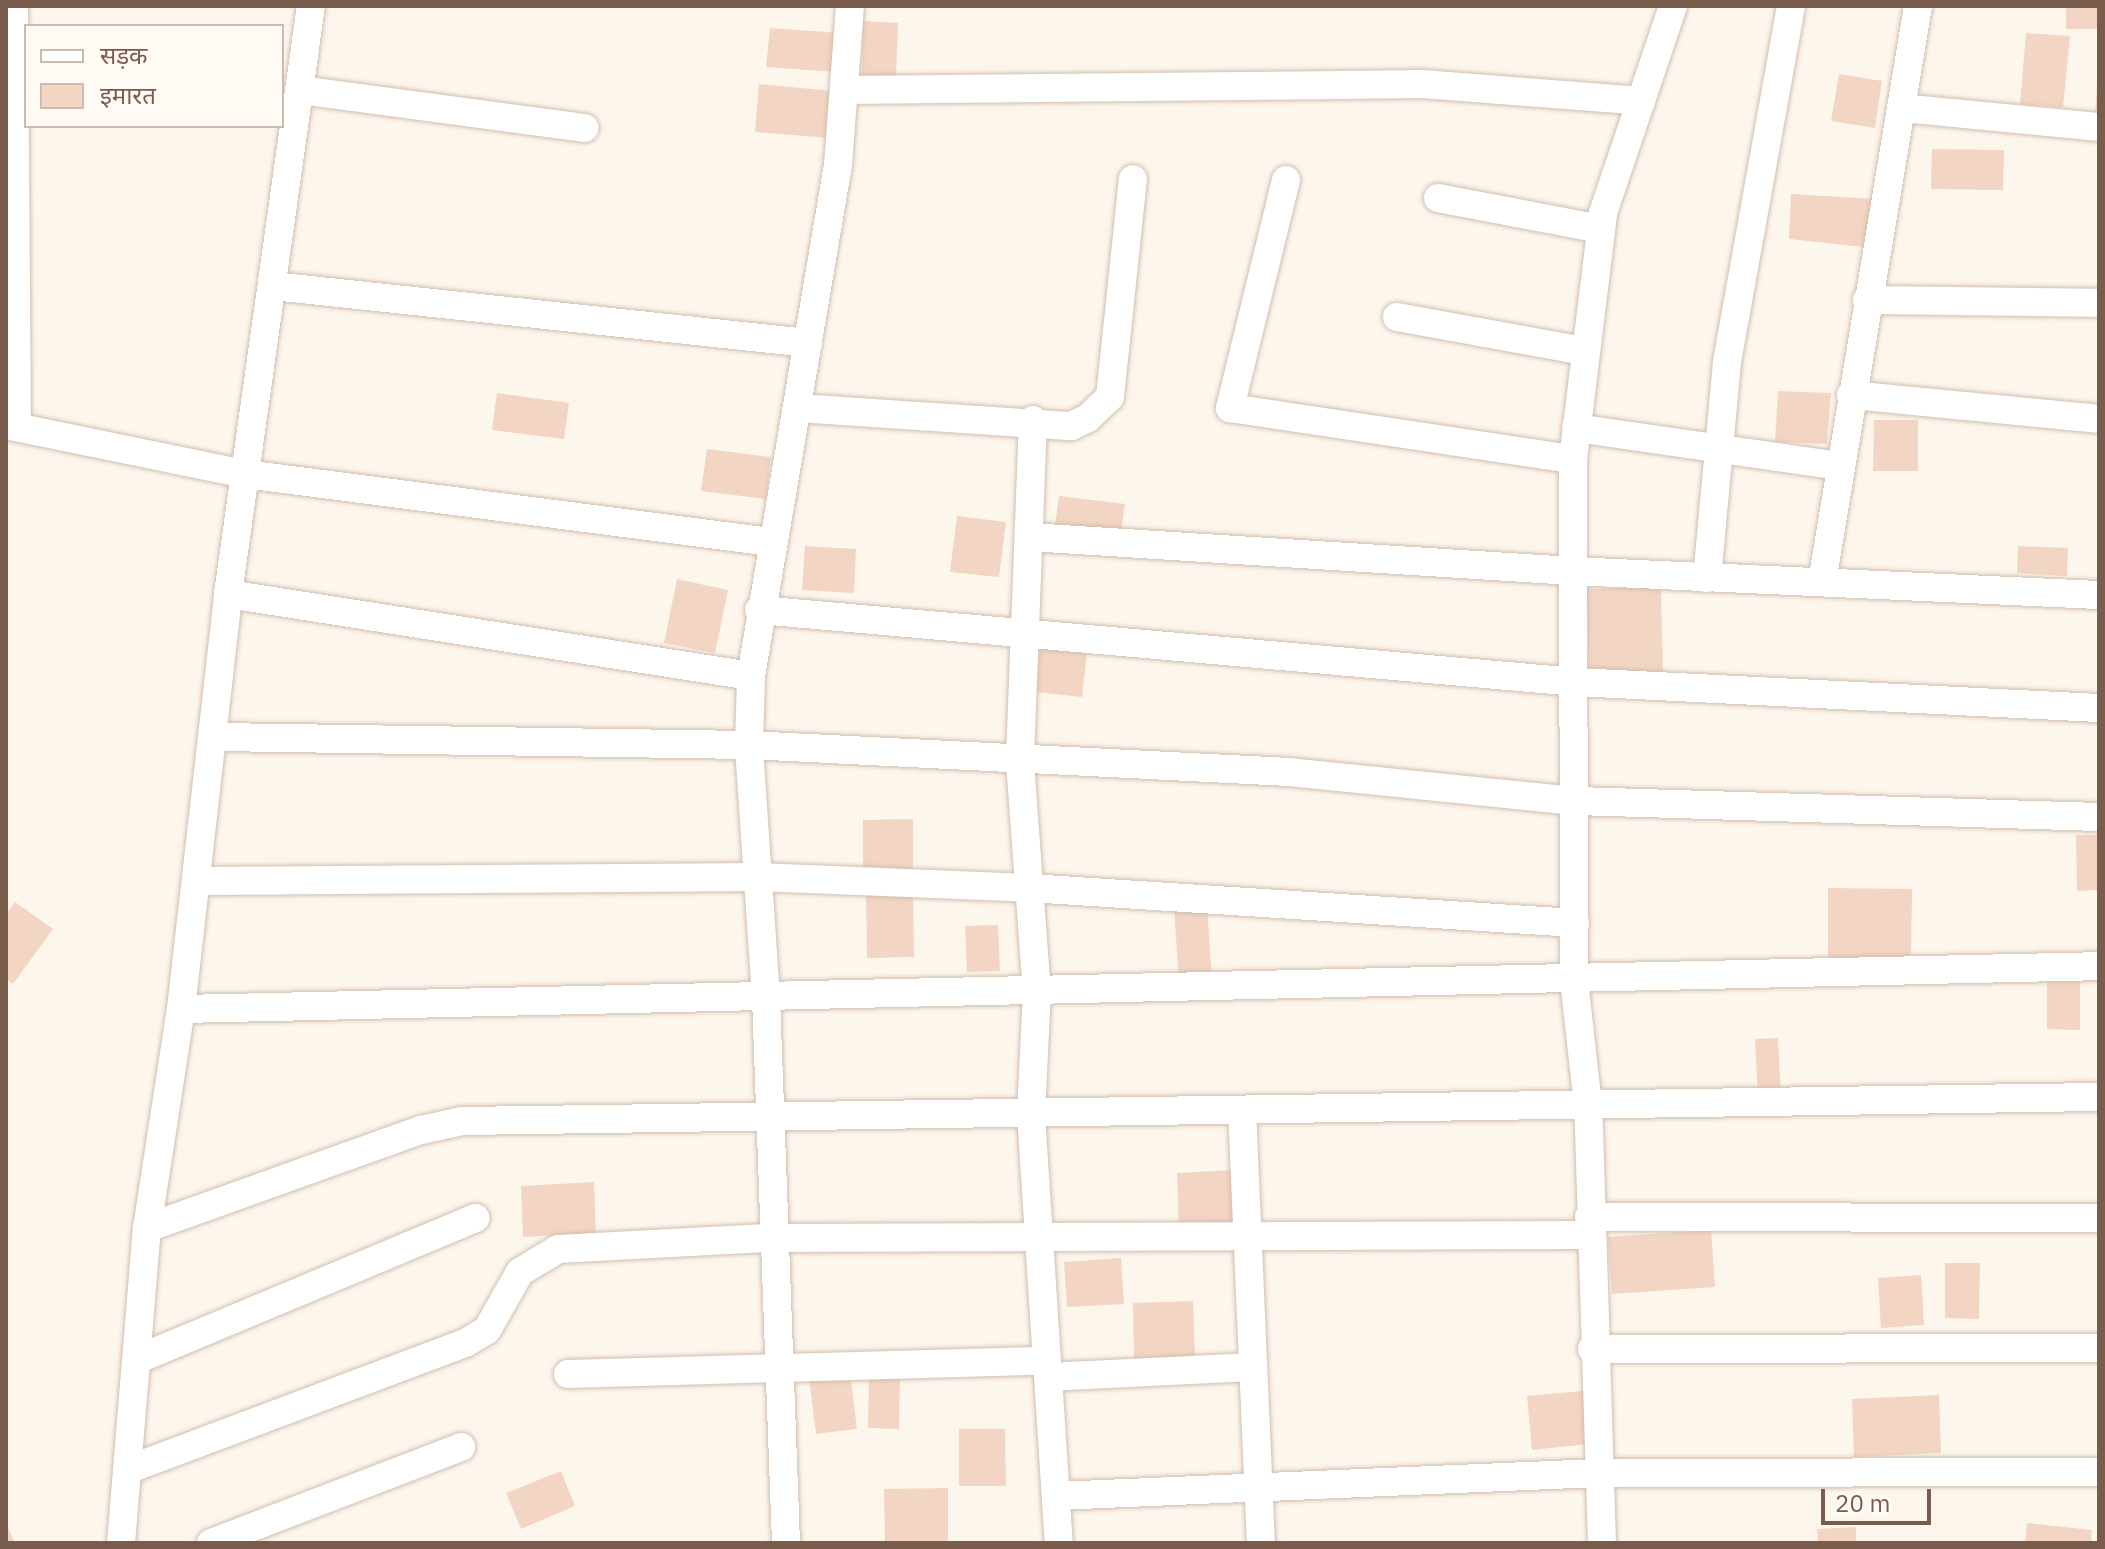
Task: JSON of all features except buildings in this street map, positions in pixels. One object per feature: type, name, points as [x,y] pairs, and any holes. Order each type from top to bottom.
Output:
[{"type":"street","points":[[14,6],[11,426],[245,474],[771,542]]},
{"type":"street","points":[[121,1543],[147,1228],[181,1009],[216,737],[228,594],[311,6]]},
{"type":"street","points":[[786,1543],[771,1238],[766,997],[749,745],[751,676],[759,610],[808,343],[844,90],[850,6]]},
{"type":"street","points":[[1602,1543],[1592,1349],[1588,1105],[1574,980],[1576,682],[1572,571],[1573,459],[1600,229],[1673,6]]},
{"type":"street","points":[[1707,578],[1727,362],[1791,6]]},
{"type":"street","points":[[1822,582],[1918,6]]},
{"type":"street","points":[[844,90],[1422,84],[1641,101]]},
{"type":"street","points":[[300,90],[584,128]]},
{"type":"street","points":[[1901,108],[2099,127]]},
{"type":"street","points":[[798,408],[1033,420],[1071,426],[1110,397],[1133,179]]},
{"type":"street","points":[[1286,180],[1230,408],[1573,459]]},
{"type":"street","points":[[1438,198],[1600,229]]},
{"type":"street","points":[[273,286],[808,343]]},
{"type":"street","points":[[1867,300],[2099,303]]},
{"type":"street","points":[[1397,317],[1584,351]]},
{"type":"street","points":[[1851,395],[2099,419]]},
{"type":"street","points":[[1033,420],[1029,537],[1021,633],[1020,762],[1037,991],[1031,1114],[1059,1543]]},
{"type":"street","points":[[1576,428],[1840,466]]},
{"type":"street","points":[[1029,537],[1572,571],[2099,595]]},
{"type":"street","points":[[228,594],[751,676]]},
{"type":"street","points":[[759,610],[1576,682],[2099,708]]},
{"type":"street","points":[[216,737],[749,745],[1020,762],[1289,772],[1576,801],[2099,817]]},
{"type":"street","points":[[197,881],[758,877],[1029,888],[1575,923]]},
{"type":"street","points":[[181,1009],[2099,966]]},
{"type":"street","points":[[147,1228],[421,1130],[462,1121],[2099,1097]]},
{"type":"street","points":[[1242,1110],[1261,1543]]},
{"type":"street","points":[[136,1360],[476,1218]]},
{"type":"street","points":[[127,1470],[467,1342],[487,1330],[520,1272],[558,1249],[771,1238],[1247,1237],[1590,1226],[2099,1218]]},
{"type":"street","points":[[1592,1349],[2099,1348]]},
{"type":"street","points":[[568,1374],[779,1369],[1253,1367]]},
{"type":"street","points":[[211,1543],[461,1447]]},
{"type":"street","points":[[1056,1496],[1598,1473],[2099,1472]]}]
